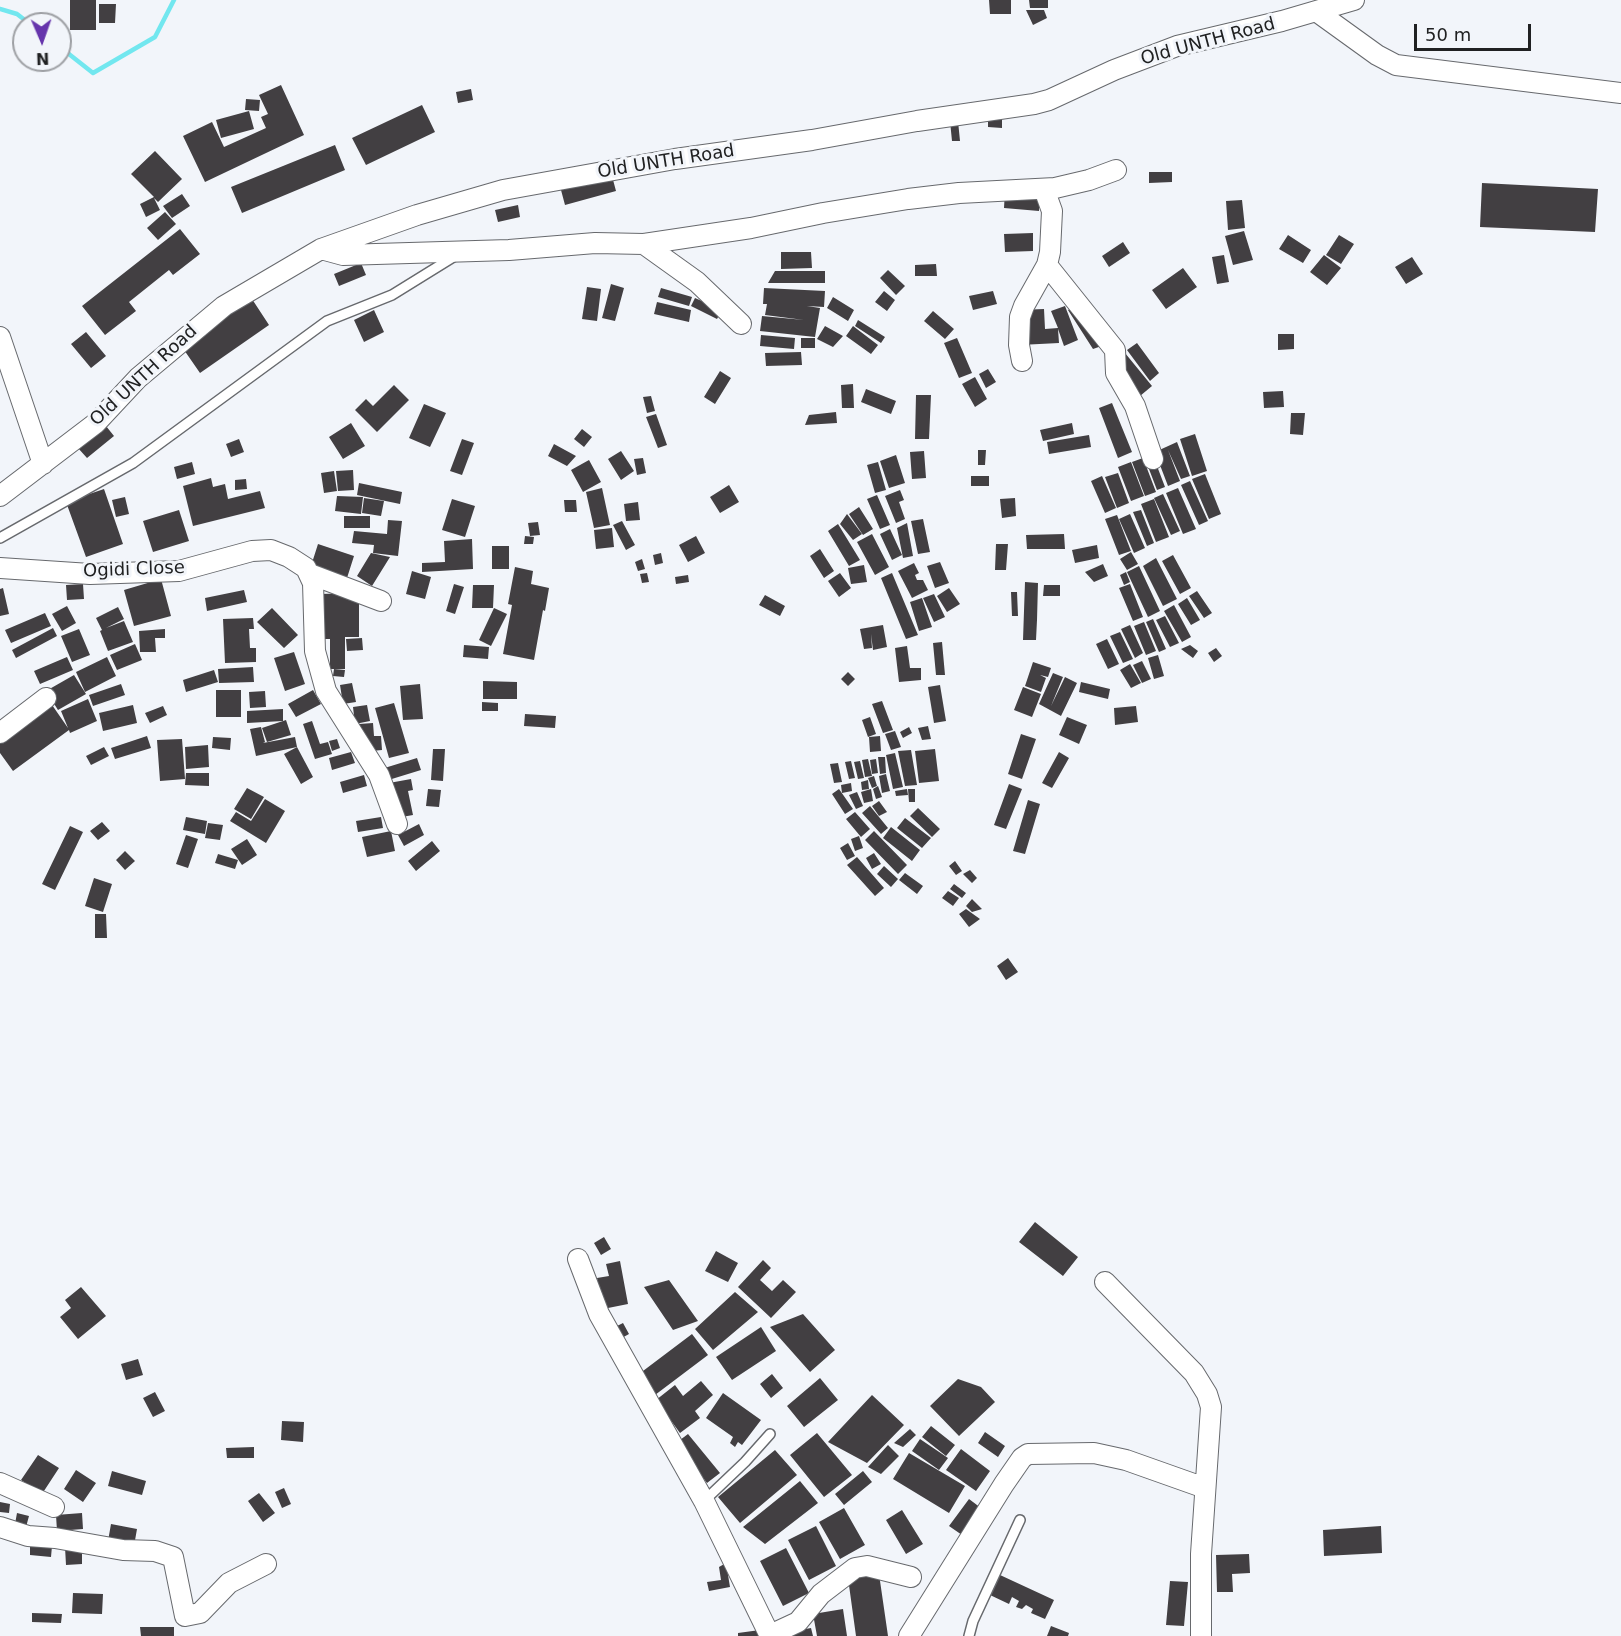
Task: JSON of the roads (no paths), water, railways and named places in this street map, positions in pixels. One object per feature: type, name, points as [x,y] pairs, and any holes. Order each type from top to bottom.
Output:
[{"type":"street","name":"Old UNTH Road","points":[[0,496],[96,423],[138,378],[224,306],[321,249],[417,214],[503,190],[675,159],[812,140],[917,121],[1034,104],[1049,100],[1114,69],[1177,46],[1316,12],[1354,0]]},
{"type":"street","points":[[1316,12],[1377,55],[1396,65],[1621,93]]},
{"type":"street","points":[[321,249],[343,255],[509,249],[595,243],[644,244],[908,200],[977,192],[1044,189],[1089,180],[1116,170]]},
{"type":"street","points":[[1022,361],[1019,345],[1020,317],[1047,265],[1052,235],[1052,211],[1044,189]]},
{"type":"street","points":[[644,244],[697,282],[741,324]]},
{"type":"street","points":[[1047,265],[1115,350],[1116,373],[1135,406],[1153,459]]},
{"type":"street","points":[[0,337],[42,464]]},
{"type":"street","name":"Ogidi Close","points":[[0,568],[90,574],[179,571],[242,553],[271,550],[289,556],[306,568],[310,574],[381,601]]},
{"type":"street","points":[[310,574],[313,583],[315,651],[326,692],[379,775],[397,824]]},
{"type":"street","points":[[0,733],[46,698]]},
{"type":"street","points":[[578,1259],[599,1314],[704,1501],[770,1635],[798,1622],[821,1594],[855,1568],[867,1566],[911,1577]]},
{"type":"street","points":[[1105,1282],[1194,1373],[1207,1394],[1211,1407],[1201,1554],[1201,1636]]},
{"type":"street","points":[[909,1636],[1004,1484],[1022,1458],[1028,1454],[1094,1453],[1126,1460],[1205,1488]]},
{"type":"street","points":[[0,1483],[54,1507]]},
{"type":"street","points":[[0,1527],[28,1536],[55,1538],[123,1551],[155,1551],[172,1557],[185,1616],[200,1613],[229,1583],[266,1564]]},
{"type":"lane","points":[[0,538],[133,463],[327,321],[392,295],[465,250]]},
{"type":"lane","points":[[704,1501],[745,1462],[770,1434]]},
{"type":"lane","points":[[969,1636],[973,1622],[1020,1520]]},
{"type":"waterway","points":[[72,56],[93,73],[155,37],[174,0]]},
{"type":"waterway","points":[[0,9],[12,13]]}]
